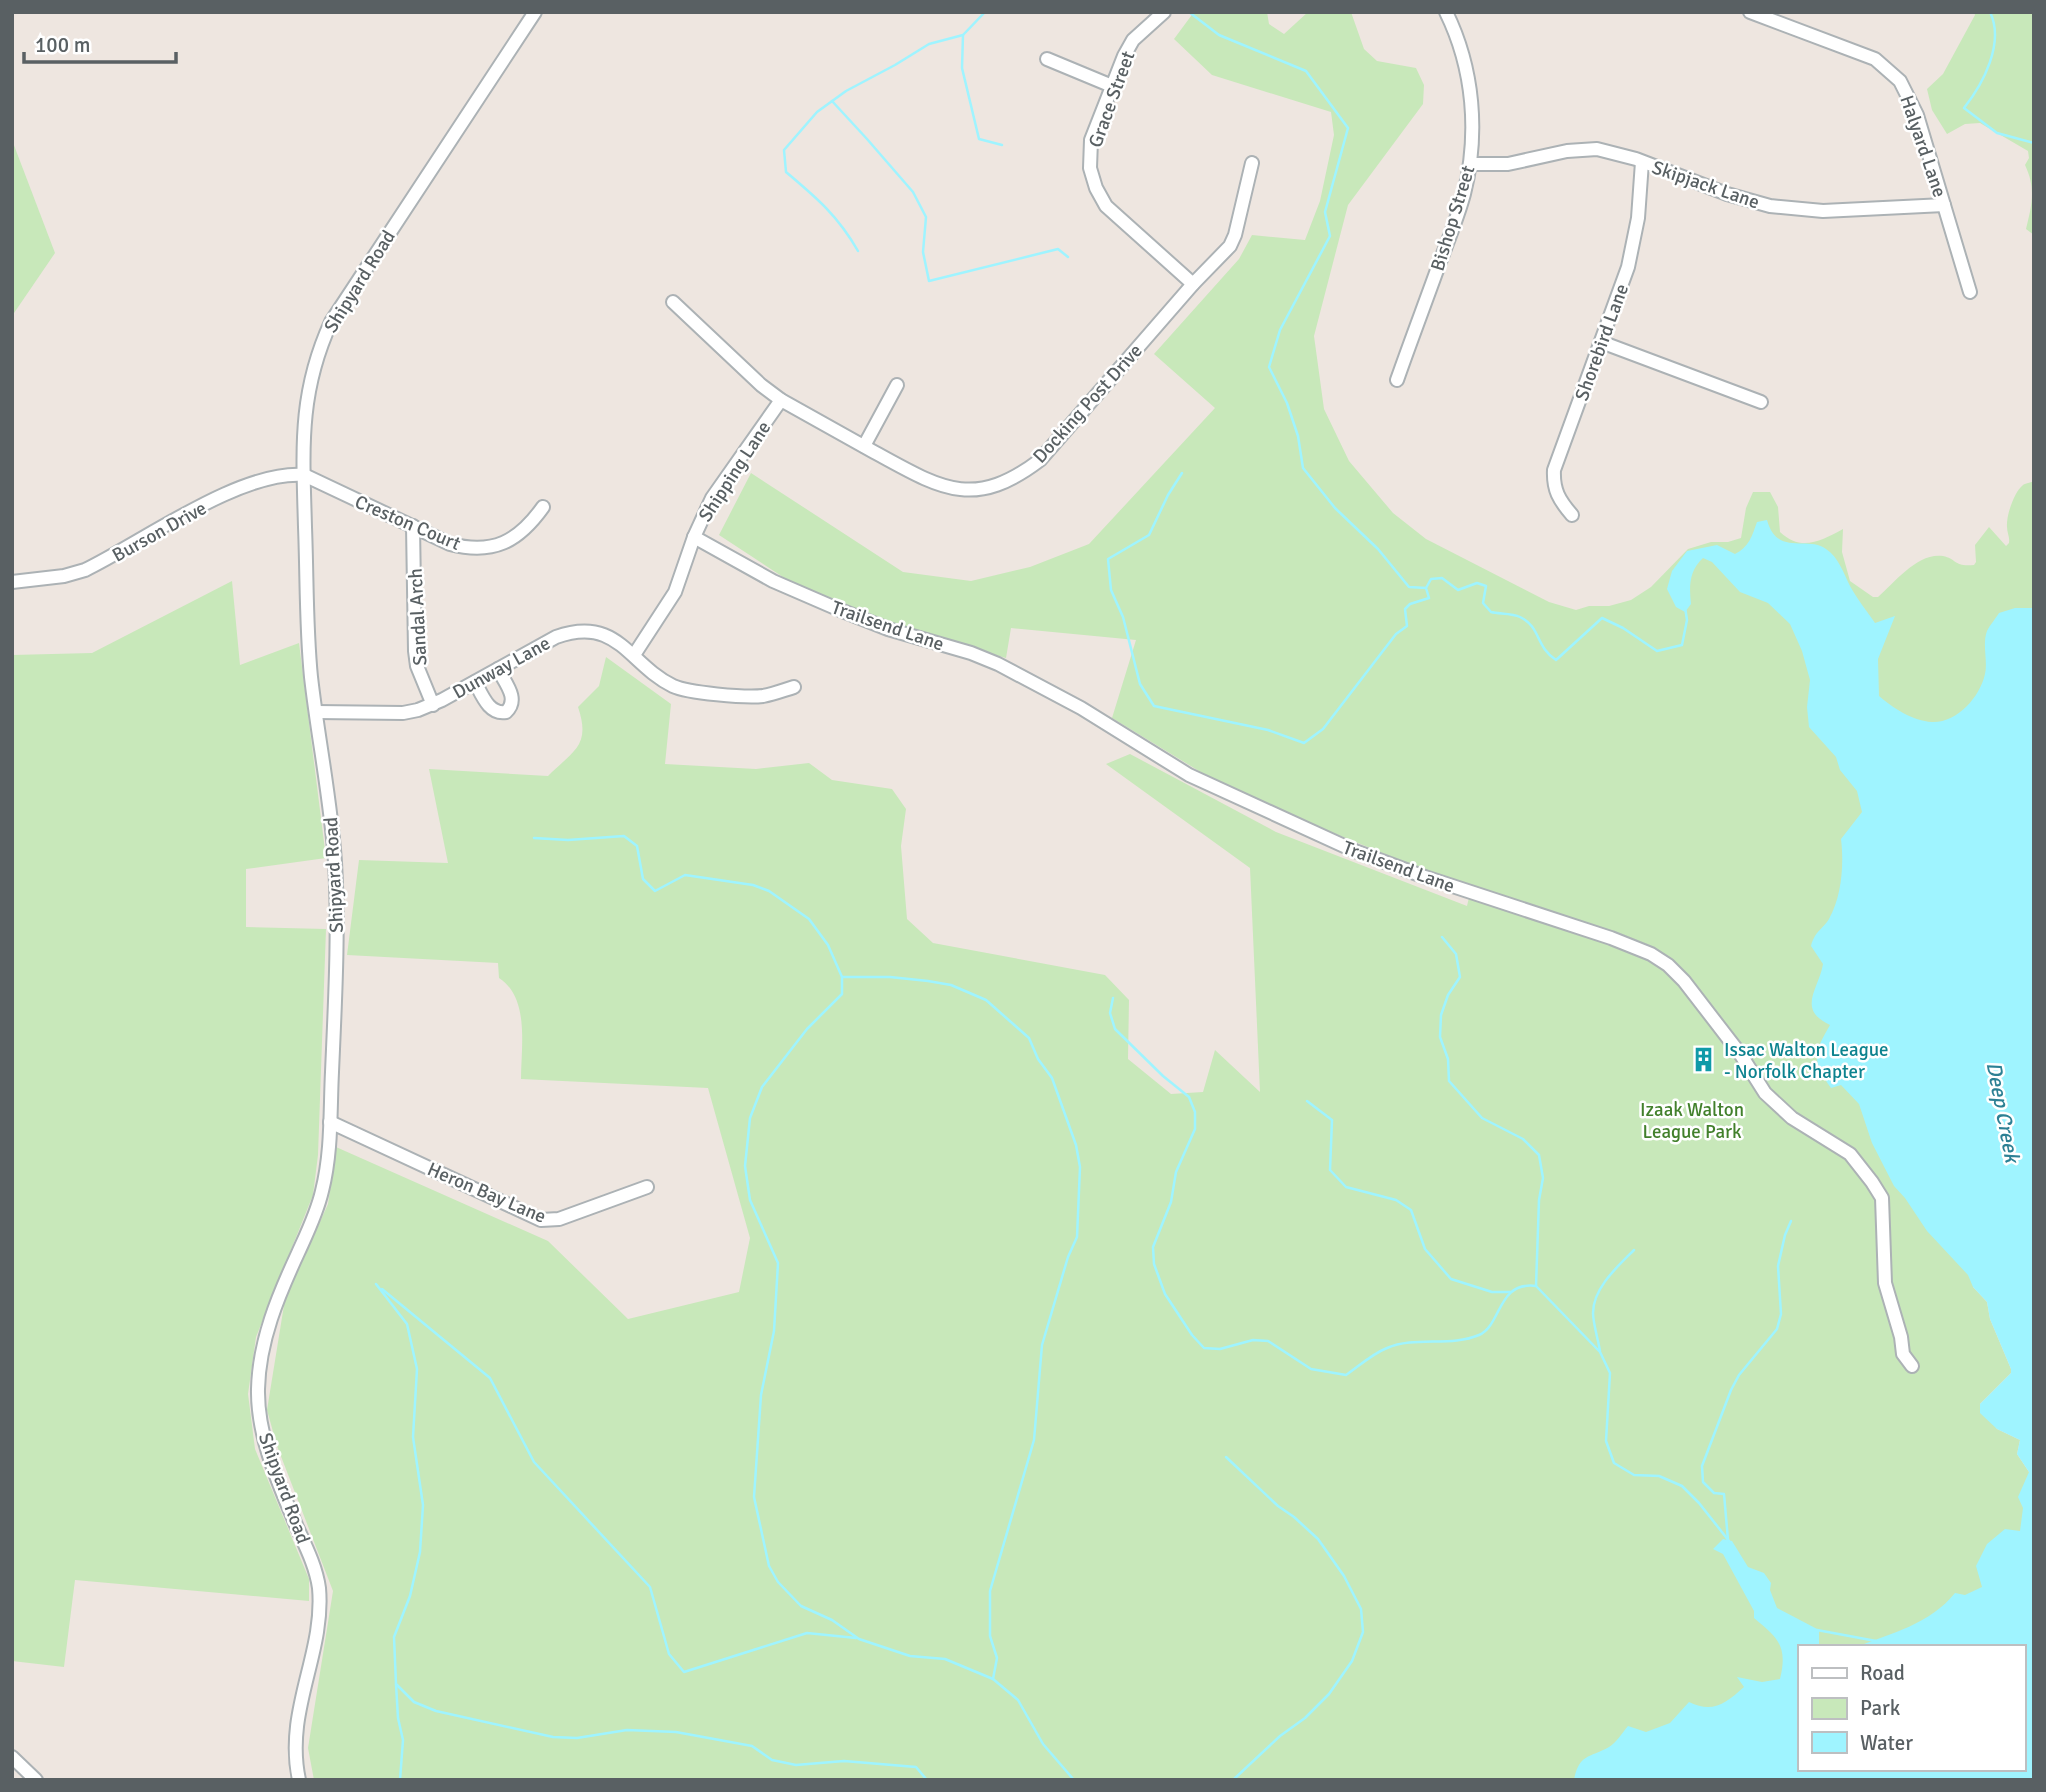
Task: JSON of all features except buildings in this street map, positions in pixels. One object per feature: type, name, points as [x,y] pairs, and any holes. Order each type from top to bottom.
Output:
[{"type":"street","name":"Shipyard Road","points":[[299,1780],[295,1756],[295,1727],[315,1635],[318,1587],[311,1559],[268,1453],[262,1428],[258,1385],[265,1340],[273,1314],[321,1195],[327,1171],[330,1122],[337,899],[333,832],[316,712],[309,638],[303,435],[307,397],[315,361],[331,322],[535,12]]},
{"type":"street","name":"Grace Street","points":[[1164,12],[1133,40],[1091,141],[1090,168],[1096,188],[1106,206],[1193,284]]},
{"type":"street","name":"Bishop Street","points":[[1397,380],[1457,218],[1470,164],[1472,115],[1467,73],[1446,12]]},
{"type":"street","name":"Halyard Lane","points":[[1750,12],[1866,55],[1892,72],[1900,81],[1913,103],[1970,292]]},
{"type":"street","points":[[1047,59],[1112,86]]},
{"type":"street","name":"Skipjack Lane","points":[[1470,164],[1508,164],[1581,149],[1607,151],[1727,194],[1770,206],[1823,211],[1944,205]]},
{"type":"street","name":"Shorebird Lane","points":[[1572,515],[1553,485],[1554,470],[1632,253],[1642,162]]},
{"type":"street","name":"Docking Post Drive","points":[[673,302],[780,400],[922,478],[952,488],[977,489],[999,485],[1017,477],[1040,460],[1193,284],[1230,246],[1236,235],[1252,163]]},
{"type":"street","points":[[1601,342],[1761,402]]},
{"type":"street","points":[[864,446],[897,385]]},
{"type":"street","name":"Shipping Lane","points":[[634,655],[675,593],[694,537],[712,498],[780,400]]},
{"type":"street","name":"Creston Court","points":[[304,475],[450,544],[466,548],[498,545],[523,532],[543,507]]},
{"type":"street","name":"Burson Drive","points":[[12,582],[74,574],[247,486],[272,476],[304,475]]},
{"type":"street","name":"Sandal Arch","points":[[413,526],[415,651],[417,666],[433,705]]},
{"type":"street","name":"Trailsend Lane","points":[[694,537],[773,581],[840,610],[998,664],[1081,708],[1189,775],[1354,851],[1633,946],[1668,965],[1710,1013],[1765,1093],[1792,1118],[1850,1154],[1877,1188],[1882,1198],[1885,1283],[1901,1337],[1903,1354],[1912,1366]]},
{"type":"street","name":"Dunway Lane","points":[[316,712],[402,713],[433,705],[556,636],[586,630],[600,633],[615,641],[660,678],[680,689],[753,696],[768,695],[794,687]]},
{"type":"street","points":[[475,682],[491,709],[506,712],[512,705],[512,698],[498,669]]},
{"type":"street","name":"Heron Bay Lane","points":[[330,1122],[541,1220],[559,1220],[647,1187]]},
{"type":"street","points":[[12,1757],[36,1780]]},
{"type":"green space","name":"Izaak Walton League Park","points":[[1194,12],[1267,12],[1269,24],[1284,34],[1308,12],[1351,12],[1364,49],[1377,61],[1416,68],[1424,85],[1423,104],[1348,205],[1314,336],[1324,409],[1349,461],[1393,513],[1426,539],[1549,602],[1576,610],[1589,606],[1609,606],[1631,600],[1651,587],[1688,549],[1711,542],[1728,542],[1741,538],[1746,508],[1753,492],[1770,492],[1778,507],[1780,532],[1788,538],[1796,542],[1811,542],[1843,529],[1842,552],[1850,581],[1873,597],[1878,597],[1916,563],[1934,556],[1943,556],[1959,564],[1974,565],[1975,545],[1989,527],[2006,546],[2009,543],[2008,517],[2014,498],[2023,485],[2034,481],[2034,714],[1973,1287],[1987,1302],[1990,1319],[2011,1369],[2011,1373],[1980,1404],[1997,1429],[2020,1440],[2017,1454],[2029,1472],[2034,1549],[1945,1645],[1798,1645],[1798,1723],[1680,1780],[314,1780],[308,1748],[333,1591],[277,1446],[267,1410],[285,1299],[328,1204],[336,1147],[548,1241],[628,1319],[739,1292],[750,1238],[708,1088],[521,1079],[520,1010],[509,987],[499,978],[498,963],[347,955],[359,860],[448,863],[429,769],[548,776],[578,746],[582,720],[578,707],[599,686],[606,657],[671,704],[665,764],[756,769],[809,763],[832,780],[892,789],[906,809],[901,846],[907,919],[933,943],[1105,975],[1129,1000],[1128,1059],[1171,1094],[1203,1092],[1215,1050],[1260,1092],[1250,868],[1106,764],[1130,754],[1276,832],[1467,906],[1471,889],[1235,793],[1112,718],[1136,640],[1011,628],[1006,658],[824,604],[719,535],[751,473],[903,572],[971,581],[1030,567],[1089,544],[1215,408],[1154,354],[1239,259],[1252,235],[1305,240],[1320,201],[1334,135],[1331,112],[1212,75],[1174,39]]},
{"type":"green space","points":[[1974,12],[2034,12],[2034,235],[2026,229],[2032,197],[2031,181],[2025,165],[2029,158],[2028,151],[1980,123],[1965,124],[1947,134],[1932,110],[1927,89],[1943,74],[1975,15]]},
{"type":"green space","points":[[12,140],[55,253],[12,316]]},
{"type":"green space","points":[[232,581],[240,665],[299,643],[326,858],[246,869],[246,927],[326,929],[318,1155],[313,1195],[256,1337],[248,1394],[255,1449],[309,1579],[309,1601],[75,1580],[64,1667],[12,1661],[12,655],[92,653]]},
{"type":"water","name":"Deep Creek","points":[[1767,520],[1772,531],[1785,542],[1819,545],[1826,549],[1840,566],[1875,623],[1895,616],[1878,659],[1879,696],[1918,719],[1941,721],[1966,707],[1973,700],[1985,674],[1986,636],[1991,624],[1999,613],[2015,608],[2034,608],[2034,1780],[1574,1780],[1582,1761],[1612,1745],[1628,1726],[1646,1732],[1670,1723],[1689,1702],[1705,1707],[1719,1705],[1744,1687],[1737,1677],[1762,1682],[1780,1679],[1783,1658],[1779,1644],[1754,1618],[1754,1611],[1723,1554],[1713,1549],[1723,1539],[1732,1541],[1748,1567],[1764,1573],[1771,1583],[1770,1590],[1777,1608],[1819,1630],[1819,1645],[1798,1645],[1798,1771],[2025,1771],[2025,1645],[1861,1645],[1922,1620],[1945,1604],[1955,1593],[1965,1595],[1982,1587],[1976,1566],[1987,1544],[2005,1529],[2020,1531],[2023,1508],[2018,1497],[2029,1472],[2017,1454],[2020,1440],[1997,1429],[1980,1413],[1980,1404],[2011,1373],[1990,1319],[1987,1302],[1973,1287],[1968,1275],[1927,1231],[1894,1186],[1872,1143],[1859,1104],[1841,1085],[1831,1088],[1818,1064],[1820,1043],[1830,1025],[1820,1019],[1812,1005],[1823,964],[1811,946],[1829,919],[1837,900],[1842,869],[1841,839],[1862,812],[1857,791],[1840,770],[1836,757],[1809,727],[1807,707],[1810,680],[1802,651],[1790,624],[1768,603],[1740,592],[1712,562],[1703,558],[1695,568],[1690,585],[1691,604],[1685,612],[1676,607],[1667,589],[1672,571],[1687,551],[1717,545],[1735,554],[1747,544],[1757,522]]},
{"type":"waterway","points":[[858,251],[826,208],[786,172],[784,150],[817,112],[846,91],[929,44],[963,35],[985,12]]},
{"type":"waterway","points":[[1189,12],[1219,35],[1306,71],[1348,128],[1325,212],[1330,236],[1280,330],[1269,367],[1287,403],[1298,436],[1303,468],[1335,508],[1378,549],[1409,587],[1426,588]]},
{"type":"waterway","points":[[1990,12],[1995,37],[1990,63],[1964,108],[1997,133],[2034,143]]},
{"type":"waterway","points":[[963,35],[962,68],[979,139],[1002,145]]},
{"type":"waterway","points":[[832,101],[913,192],[926,217],[923,252],[929,281],[1058,249],[1068,257]]},
{"type":"waterway","points":[[1182,473],[1149,535],[1108,559],[1111,590],[1123,617],[1140,684],[1154,706],[1268,730],[1304,743],[1323,729],[1396,634],[1407,626],[1405,609],[1410,604],[1429,598],[1426,588],[1431,579],[1442,578],[1458,590],[1477,583],[1486,586],[1483,603],[1491,612],[1517,616],[1527,621],[1544,649],[1556,660],[1602,618],[1623,628],[1657,651],[1682,645],[1687,620],[1685,607]]},
{"type":"waterway","points":[[534,838],[568,840],[624,836],[637,846],[643,879],[655,891],[685,875],[753,885],[769,891],[809,919],[828,945],[842,977],[842,994],[807,1029],[762,1087],[750,1118],[745,1166],[750,1200],[778,1263],[774,1331],[761,1395],[754,1497],[769,1566],[778,1582],[801,1606],[832,1620],[859,1639],[910,1656],[945,1659],[993,1679],[1018,1700],[1043,1744],[1074,1780]]},
{"type":"waterway","points":[[1442,937],[1456,954],[1460,977],[1448,995],[1441,1015],[1440,1037],[1448,1059],[1449,1081],[1482,1118],[1523,1139],[1539,1155],[1543,1178],[1539,1200],[1536,1286],[1600,1352],[1610,1373],[1606,1441],[1614,1463],[1634,1475],[1659,1476],[1682,1486],[1729,1541]]},
{"type":"waterway","points":[[842,977],[890,977],[928,981],[951,985],[986,1000],[1029,1038],[1038,1059],[1052,1078],[1076,1145],[1080,1167],[1077,1237],[1068,1257],[1042,1345],[1034,1440],[990,1591],[990,1636],[997,1658],[993,1679]]},
{"type":"waterway","points":[[1113,998],[1110,1013],[1115,1029],[1163,1076],[1189,1097],[1195,1112],[1195,1129],[1176,1172],[1171,1202],[1153,1247],[1154,1264],[1165,1294],[1192,1335],[1204,1348],[1220,1349],[1253,1340],[1268,1341],[1311,1369],[1346,1375],[1376,1353],[1398,1344],[1468,1339],[1479,1335],[1486,1330],[1514,1290],[1523,1286],[1536,1286]]},
{"type":"waterway","points":[[1307,1101],[1332,1120],[1330,1170],[1346,1187],[1396,1200],[1411,1210],[1425,1249],[1451,1279],[1492,1292],[1511,1292]]},
{"type":"waterway","points":[[1728,1540],[1724,1494],[1714,1493],[1703,1482],[1702,1466],[1739,1375],[1777,1329],[1781,1314],[1778,1266],[1791,1221]]},
{"type":"waterway","points":[[1600,1351],[1593,1317],[1597,1295],[1608,1278],[1634,1250]]},
{"type":"waterway","points":[[376,1284],[407,1324],[417,1369],[413,1437],[423,1505],[420,1552],[410,1596],[394,1637],[396,1684],[414,1702],[436,1711],[553,1737],[577,1738],[627,1730],[676,1732],[752,1746],[772,1760],[796,1765],[844,1761],[916,1767],[927,1780]]},
{"type":"waterway","points":[[382,1289],[490,1378],[534,1462],[650,1587],[669,1654],[684,1672],[807,1633],[856,1638]]},
{"type":"waterway","points":[[1226,1457],[1318,1539],[1344,1576],[1361,1609],[1363,1632],[1352,1661],[1329,1694],[1233,1780]]},
{"type":"waterway","points":[[1817,1630],[1876,1641]]},
{"type":"waterway","points":[[396,1684],[398,1718],[403,1740],[400,1780]]},
{"type":"place","name":"Issac Walton League - Norfolk Chapter","points":[[1704,1060]]}]
